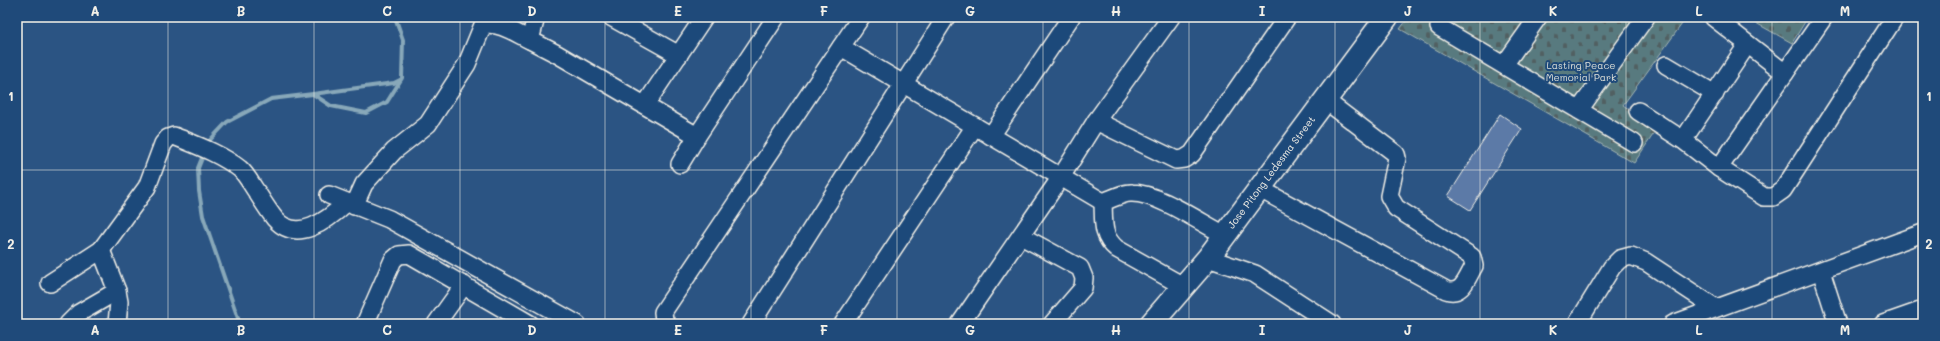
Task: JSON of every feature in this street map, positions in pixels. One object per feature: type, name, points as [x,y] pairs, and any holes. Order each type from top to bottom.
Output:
[{"type":"main road","name":"Jose Pitong Ledesma Street","points":[[1151,324],[1208,258],[1387,17]]},
{"type":"street","points":[[530,40],[536,17]]},
{"type":"street","points":[[611,17],[679,55]]},
{"type":"street","points":[[645,105],[704,17]]},
{"type":"street","points":[[680,164],[776,17]]},
{"type":"street","points":[[667,324],[664,320],[663,312],[862,17]]},
{"type":"street","points":[[751,324],[902,84],[946,17]]},
{"type":"street","points":[[990,136],[1071,17]]},
{"type":"street","points":[[960,324],[1061,178],[1096,121],[1171,17]]},
{"type":"street","points":[[1096,121],[1176,160],[1184,159],[1192,154],[1287,17]]},
{"type":"street","points":[[1504,65],[1538,17]]},
{"type":"street","points":[[1579,110],[1646,17]]},
{"type":"street","points":[[1713,17],[1785,74]]},
{"type":"street","points":[[1719,168],[1824,17]]},
{"type":"street","points":[[1638,111],[1683,140],[1719,168],[1764,196],[1773,197],[1783,190],[1895,17]]},
{"type":"street","points":[[50,283],[101,250],[147,187],[163,144],[168,138],[174,136],[197,145],[241,170],[276,220],[288,228],[302,230],[320,224],[350,204],[364,184],[394,152],[428,124],[467,64],[483,25],[497,25],[557,54],[697,136]]},
{"type":"street","points":[[1439,27],[1634,143]]},
{"type":"street","points":[[1683,140],[1747,45]]},
{"type":"street","points":[[841,47],[1103,202],[1131,192],[1145,194],[1224,235]]},
{"type":"street","points":[[1666,65],[1715,94]]},
{"type":"street","points":[[1260,189],[1446,290],[1453,292],[1460,290],[1474,266],[1472,257],[1396,208],[1389,196],[1397,158],[1396,154],[1325,100]]},
{"type":"street","points":[[843,324],[975,126]]},
{"type":"street","points":[[329,195],[389,219],[577,324]]},
{"type":"street","points":[[1103,202],[1105,234],[1110,243],[1117,249],[1183,286]]},
{"type":"street","points":[[1673,324],[1923,233]]},
{"type":"street","points":[[1021,236],[1080,268],[1084,278],[1083,288],[1052,324]]},
{"type":"street","points":[[101,250],[117,290],[119,302],[117,324]]},
{"type":"street","points":[[365,324],[393,260],[399,255],[409,254],[464,285],[508,319],[530,324]]},
{"type":"street","points":[[1577,324],[1612,267],[1620,260],[1631,256],[1646,262],[1716,308]]},
{"type":"street","points":[[1208,258],[1255,274],[1332,324]]},
{"type":"street","points":[[1821,271],[1838,324]]},
{"type":"street","points":[[436,324],[464,285]]},
{"type":"street","points":[[68,324],[79,313],[117,290]]},
{"type":"street","points":[[1892,322],[1923,310]]},
{"type":"green space","name":"Lasting Peace Memorial Park","points":[[1409,17],[1687,17],[1623,105],[1657,129],[1634,163],[1400,29]]},
{"type":"green space","points":[[1745,17],[1808,17],[1792,43]]},
{"type":"building","points":[[1500,114],[1522,129],[1470,210],[1448,196]]},
{"type":"waterway","points":[[207,145],[227,122],[271,99],[313,94],[331,106],[366,113],[387,102],[402,78],[403,40],[395,17]]},
{"type":"waterway","points":[[313,94],[394,83],[400,80]]},
{"type":"waterway","points":[[204,153],[198,168],[199,191],[203,216],[240,324]]}]
